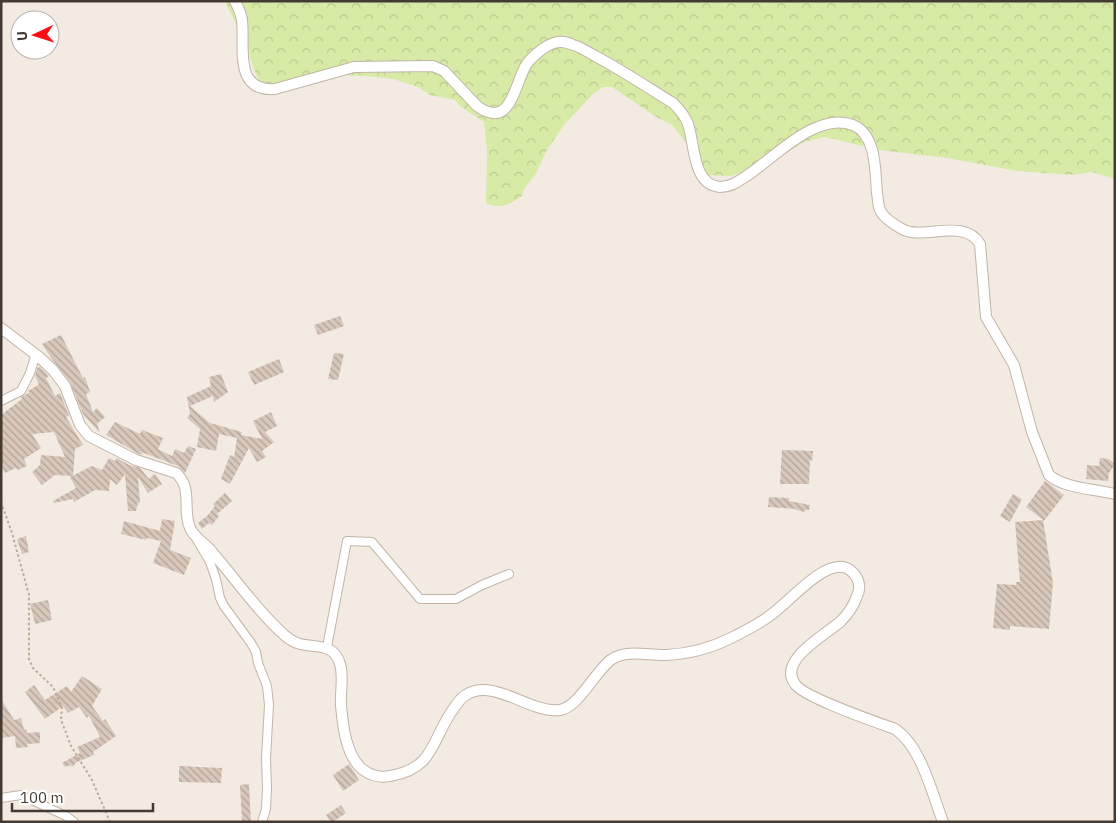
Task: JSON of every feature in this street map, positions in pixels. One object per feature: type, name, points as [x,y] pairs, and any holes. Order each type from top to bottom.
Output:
[{"type":"street","points":[[235,1],[241,17],[244,69],[252,82],[258,87],[266,89],[276,89],[354,67],[433,66],[444,71],[482,110],[494,112],[506,108],[512,101],[523,70],[528,62],[548,45],[559,42],[574,45],[615,67],[673,103],[680,110],[688,125],[701,176],[712,185],[721,187],[735,183],[810,130],[832,123],[853,125],[862,130],[872,147],[879,206],[885,217],[907,231],[950,230],[969,234],[977,239],[980,244],[986,317],[1014,365],[1032,432],[1049,475],[1054,480],[1070,485],[1115,494]]},
{"type":"street","points":[[1,328],[36,354],[53,370],[65,386],[80,425],[89,436],[136,460],[176,473],[180,477],[187,495],[187,521],[210,562],[224,606],[256,652],[267,686],[269,706],[266,758],[267,788],[266,809],[262,822]]},
{"type":"street","points":[[1,401],[21,391],[30,373],[36,354]]},
{"type":"street","points":[[196,537],[203,541],[240,588],[278,630],[290,640],[327,647],[334,652],[341,667],[341,707],[351,755],[360,768],[374,777],[406,772],[415,768],[429,755],[449,715],[464,695],[475,691],[490,691],[545,709],[556,711],[567,708],[612,659],[623,655],[664,656],[702,649],[728,639],[769,617],[808,583],[823,573],[833,568],[842,567],[850,569],[859,583],[856,600],[850,611],[841,621],[796,659],[792,665],[792,680],[795,686],[811,696],[895,729],[903,735],[911,744],[922,767],[943,822]]},
{"type":"street","points":[[327,647],[347,540],[372,542],[420,599],[456,599],[482,585],[509,574]]},
{"type":"street","points":[[1,798],[21,795],[66,816],[74,822]]},
{"type":"path","points":[[1,502],[12,533],[29,595],[29,659],[33,668],[53,687],[62,708],[64,730],[71,746],[92,780],[110,822]]},
{"type":"green space","points":[[225,1],[1115,1],[1115,179],[1092,172],[1073,175],[1017,171],[947,158],[879,150],[825,137],[804,142],[764,167],[730,176],[705,175],[697,156],[672,125],[656,117],[612,87],[603,87],[593,94],[564,125],[547,150],[535,175],[524,189],[522,196],[505,205],[491,205],[486,203],[487,150],[484,122],[461,107],[455,100],[430,95],[418,87],[393,79],[330,75],[277,88],[261,85],[248,50]]},
{"type":"building","points":[[340,316],[344,326],[318,335],[314,325]]},
{"type":"building","points":[[61,335],[83,378],[85,377],[90,392],[86,394],[93,412],[97,408],[105,417],[97,424],[100,433],[83,414],[70,382],[42,344]]},
{"type":"building","points":[[334,353],[344,354],[338,380],[328,379]]},
{"type":"building","points":[[279,359],[284,372],[254,385],[248,372]]},
{"type":"building","points":[[40,367],[49,376],[46,378],[55,396],[60,393],[69,416],[66,417],[83,445],[75,449],[73,476],[55,475],[42,485],[32,472],[40,465],[41,455],[65,457],[54,432],[32,434],[41,448],[24,459],[27,466],[5,473],[1,465],[1,415],[22,399],[21,397],[29,393],[28,391],[39,384],[35,376],[37,368]]},
{"type":"building","points":[[221,374],[228,392],[214,402],[213,396],[190,406],[210,423],[242,432],[241,435],[262,439],[253,421],[271,412],[277,426],[265,432],[274,442],[262,451],[266,457],[257,462],[249,448],[230,484],[221,479],[230,455],[234,457],[237,438],[219,434],[216,451],[197,447],[200,429],[187,418],[190,414],[187,397],[211,386],[209,377]]},
{"type":"building","points":[[115,422],[140,434],[142,430],[163,438],[158,449],[172,456],[175,449],[184,453],[188,446],[196,449],[185,473],[178,466],[141,452],[143,455],[139,454],[106,435]]},
{"type":"building","points":[[782,450],[813,451],[812,461],[810,460],[809,484],[780,484]]},
{"type":"building","points":[[109,458],[115,461],[117,458],[131,466],[140,468],[149,479],[155,474],[162,484],[148,493],[138,477],[140,503],[138,503],[136,511],[128,511],[125,474],[117,485],[110,479],[109,491],[95,490],[74,502],[73,499],[54,503],[53,501],[76,488],[70,477],[92,466],[102,470]]},
{"type":"building","points":[[1100,458],[1109,459],[1115,464],[1109,473],[1108,481],[1086,479],[1087,465],[1099,466]]},
{"type":"building","points":[[1045,481],[1064,495],[1044,521],[1026,507]]},
{"type":"building","points":[[225,493],[232,501],[217,514],[219,516],[212,525],[209,523],[202,529],[198,523],[207,516],[215,506],[213,504]]},
{"type":"building","points":[[1013,494],[1022,499],[1010,522],[1000,516]]},
{"type":"building","points":[[769,497],[789,498],[789,501],[810,505],[809,510],[804,512],[796,509],[768,507]]},
{"type":"building","points":[[162,519],[175,521],[170,550],[191,558],[184,575],[153,563],[161,541],[147,538],[146,540],[121,534],[124,521],[160,531]]},
{"type":"building","points":[[1043,520],[1053,583],[1049,629],[1010,626],[1010,630],[993,628],[997,584],[1016,585],[1016,582],[1020,582],[1015,522]]},
{"type":"building","points":[[26,536],[29,552],[22,554],[17,539]]},
{"type":"building","points":[[48,600],[52,620],[35,624],[30,604]]},
{"type":"building","points":[[82,676],[102,689],[92,706],[103,721],[105,719],[116,736],[93,752],[94,755],[77,762],[72,767],[71,765],[65,767],[62,763],[80,753],[77,747],[100,737],[89,716],[87,718],[79,707],[68,713],[63,706],[45,719],[25,692],[34,685],[45,700],[67,686],[71,692]]},
{"type":"building","points":[[1,699],[14,720],[21,718],[24,730],[26,729],[27,733],[40,732],[40,743],[27,744],[28,747],[16,748],[15,736],[1,738]]},
{"type":"building","points":[[349,764],[359,780],[343,791],[333,775]]},
{"type":"building","points":[[179,766],[222,768],[221,783],[179,782]]},
{"type":"building","points":[[249,784],[251,822],[242,822],[240,785]]},
{"type":"building","points":[[341,805],[346,813],[330,822],[326,815]]}]
